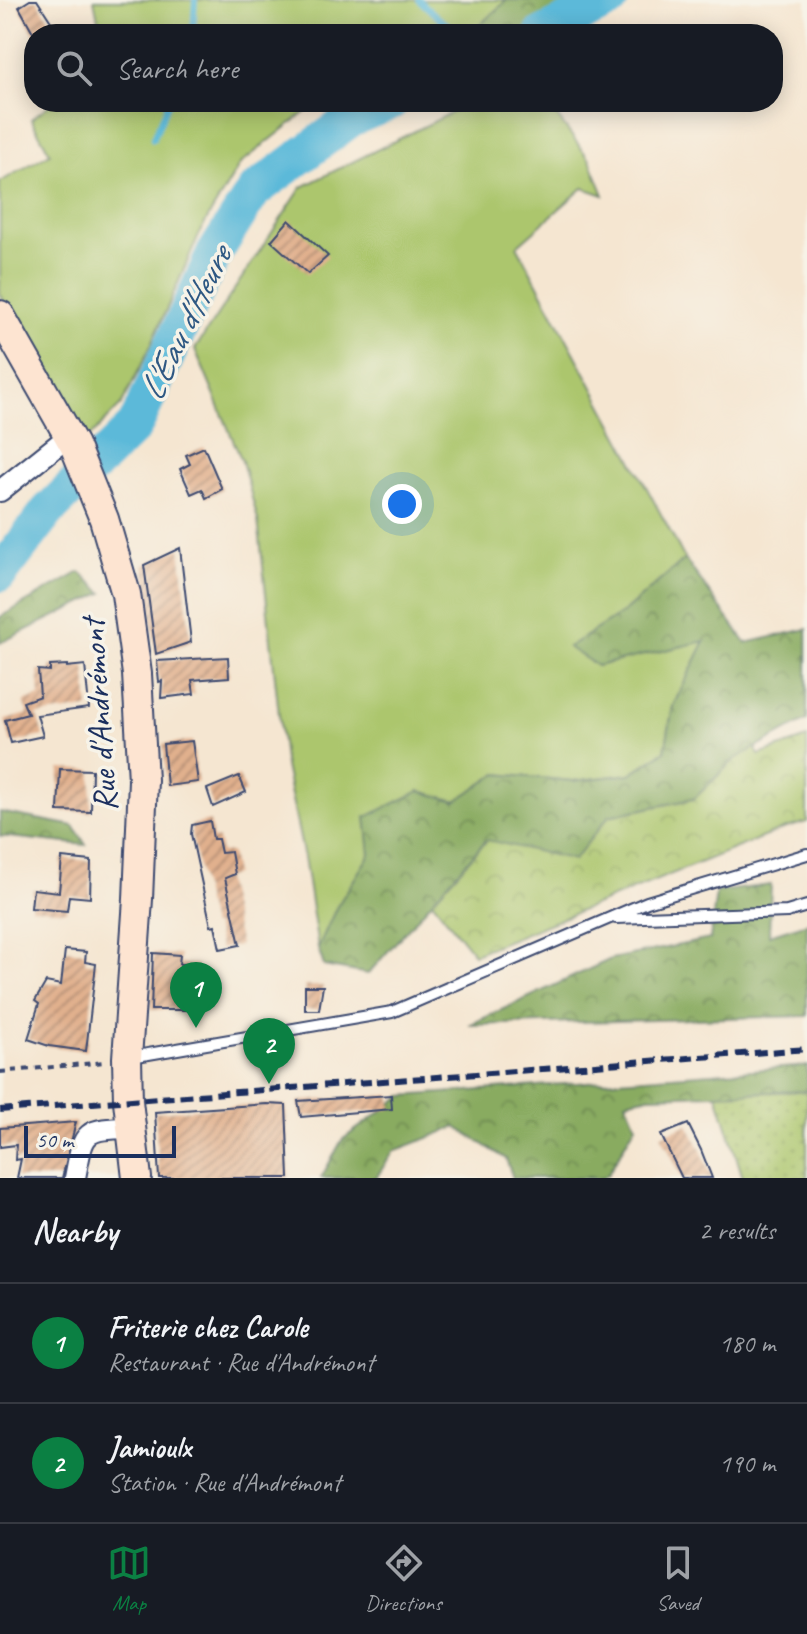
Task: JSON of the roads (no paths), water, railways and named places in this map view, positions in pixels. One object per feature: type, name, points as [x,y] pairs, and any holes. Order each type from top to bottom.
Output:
[{"type":"street","name":"Rue d'Andrémont","points":[[0,315],[71,441],[104,519],[126,594],[137,674],[143,780],[127,1058],[137,1178]]},
{"type":"street","points":[[0,491],[71,441]]},
{"type":"street","points":[[75,1178],[84,1140],[90,1133],[98,1129],[131,1128]]},
{"type":"lane","points":[[127,1058],[392,1012],[647,902],[807,854]]},
{"type":"lane","points":[[610,918],[787,912],[807,906]]},
{"type":"waterway","points":[[194,24],[195,0]]},
{"type":"waterway","points":[[419,0],[447,24]]},
{"type":"waterway","name":"L'Eau d'Heure","points":[[562,24],[611,0]]},
{"type":"waterway","points":[[153,139],[165,112]]},
{"type":"waterway","name":"L'Eau d'Heure","points":[[0,574],[48,511],[135,426],[214,254],[254,191],[351,119],[367,112]]},
{"type":"railway","points":[[0,1110],[807,1049]]},
{"type":"place","name":"Friterie chez Carole","points":[[196,1028]]},
{"type":"place","name":"Jamioulx","points":[[269,1084]]}]
